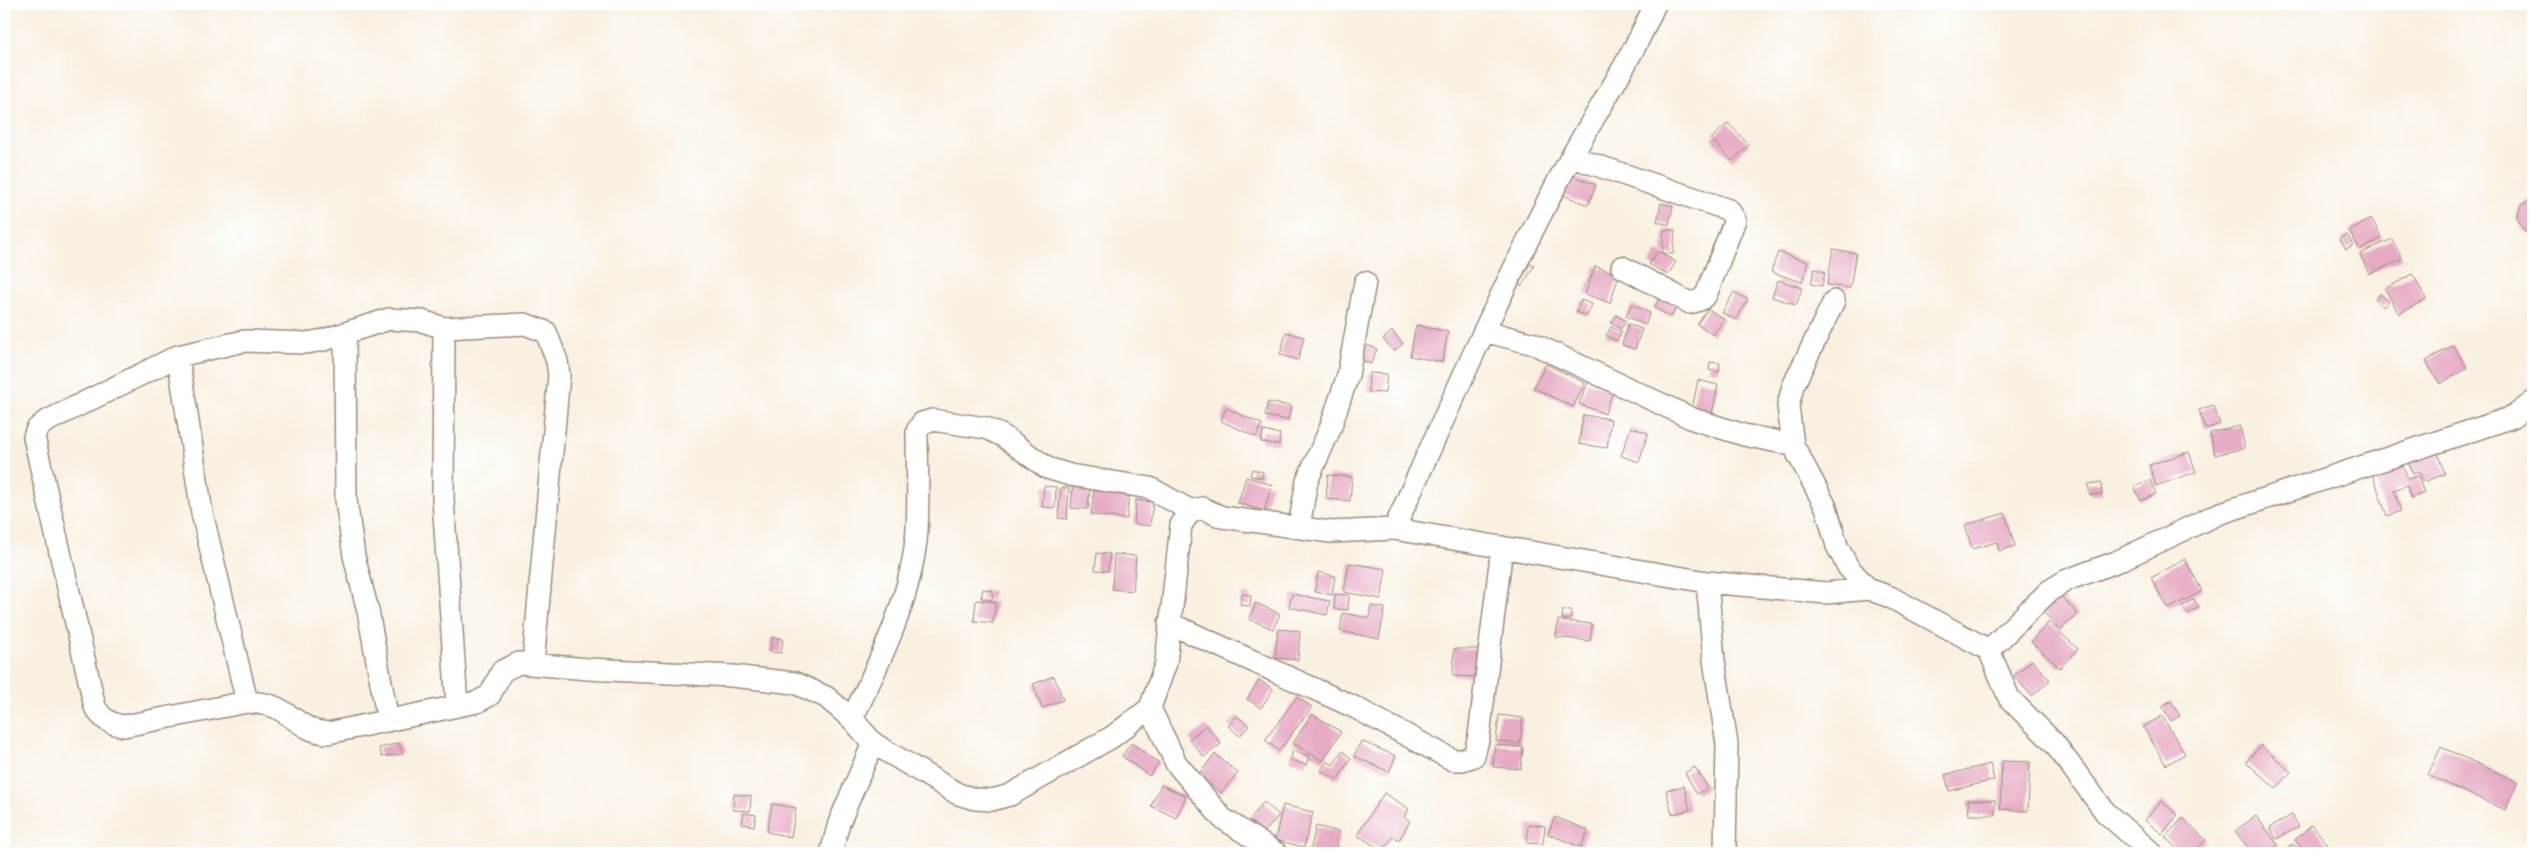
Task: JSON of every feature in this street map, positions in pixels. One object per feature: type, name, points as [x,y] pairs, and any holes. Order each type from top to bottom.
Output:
[{"type":"street","points":[[1394,529],[1484,331],[1556,186],[1655,4]]},
{"type":"street","points":[[1572,157],[1729,210],[1734,215],[1735,220],[1706,296],[1700,300],[1690,303],[1622,267]]},
{"type":"street","points":[[1299,527],[1307,481],[1330,429],[1348,375],[1365,282]]},
{"type":"street","points":[[1834,301],[1793,386],[1788,406],[1793,445],[1826,507],[1837,546],[1848,567],[1868,589],[1890,598],[1989,650],[2009,698],[2054,743],[2106,813],[2144,852]]},
{"type":"street","points":[[533,664],[559,375],[557,361],[546,332],[526,324],[444,328],[422,321],[389,319],[306,343],[244,341],[178,356],[45,422],[37,429],[34,437],[94,707],[106,721],[124,726],[247,702],[265,704],[282,710],[300,725],[317,732],[328,733],[477,702],[490,695],[499,676],[507,666],[519,663],[588,669],[732,676],[795,683],[826,697],[852,719],[873,743],[958,794],[975,799],[992,800],[1010,795],[1112,737],[1150,708],[1166,663],[1181,525],[1191,511],[1202,508],[1222,517],[1331,532],[1394,529],[1707,582],[1826,593],[1868,589]]},
{"type":"street","points":[[444,328],[443,499],[457,706]]},
{"type":"street","points":[[1484,331],[1534,344],[1693,419],[1744,435],[1793,445]]},
{"type":"street","points":[[345,333],[346,500],[354,556],[368,611],[388,721]]},
{"type":"street","points":[[178,356],[202,514],[247,702]]},
{"type":"street","points":[[1989,650],[2049,591],[2066,580],[2116,562],[2218,514],[2513,417],[2533,402]]},
{"type":"street","points":[[852,719],[879,665],[904,599],[917,531],[917,431],[922,423],[932,420],[986,428],[1003,436],[1047,468],[1070,475],[1150,488],[1191,511]]},
{"type":"street","points":[[1169,623],[1354,708],[1453,760],[1462,760],[1474,756],[1479,736],[1502,548]]},
{"type":"street","points":[[1707,582],[1714,660],[1727,744],[1725,853]]},
{"type":"street","points":[[1150,708],[1176,763],[1222,818],[1276,853]]},
{"type":"street","points":[[831,853],[839,823],[873,743]]},
{"type":"building","points":[[1728,123],[1749,145],[1732,161],[1711,139]]},
{"type":"building","points":[[1571,175],[1596,185],[1588,205],[1563,195]]},
{"type":"building","points":[[2533,198],[2533,234],[2524,231],[2517,218],[2521,205]]},
{"type":"building","points":[[1661,203],[1673,206],[1669,225],[1657,222]]},
{"type":"building","points":[[2372,219],[2382,238],[2360,250],[2349,230]]},
{"type":"building","points":[[1664,230],[1675,230],[1673,254],[1662,253]]},
{"type":"building","points":[[2347,235],[2353,245],[2346,249],[2340,239]]},
{"type":"building","points":[[2392,239],[2402,259],[2369,274],[2360,254]]},
{"type":"building","points":[[1833,249],[1856,253],[1850,288],[1827,285]]},
{"type":"building","points":[[1658,251],[1676,262],[1668,275],[1649,264]]},
{"type":"building","points":[[1778,252],[1808,262],[1802,282],[1771,272]]},
{"type":"building","points":[[1526,261],[1534,266],[1522,286],[1513,281]]},
{"type":"building","points":[[1595,266],[1619,275],[1610,303],[1585,294]]},
{"type":"building","points":[[1814,269],[1825,272],[1822,286],[1811,284]]},
{"type":"building","points":[[2413,274],[2426,299],[2399,314],[2385,289]]},
{"type":"building","points":[[1778,280],[1802,288],[1796,305],[1772,297]]},
{"type":"building","points":[[1734,292],[1748,300],[1736,320],[1722,313]]},
{"type":"building","points":[[2380,294],[2389,301],[2383,307],[2375,300]]},
{"type":"building","points":[[1660,297],[1677,306],[1671,317],[1654,308]]},
{"type":"building","points":[[1581,300],[1592,304],[1587,316],[1576,312]]},
{"type":"building","points":[[1632,304],[1650,313],[1645,325],[1626,316]]},
{"type":"building","points":[[1708,309],[1724,319],[1713,335],[1697,324]]},
{"type":"building","points":[[1616,315],[1626,321],[1621,329],[1611,323]]},
{"type":"building","points":[[1628,324],[1642,329],[1635,349],[1622,345]]},
{"type":"building","points":[[1416,325],[1448,332],[1442,362],[1410,356]]},
{"type":"building","points":[[1611,327],[1622,332],[1617,341],[1606,336]]},
{"type":"building","points":[[1392,331],[1403,344],[1394,351],[1383,339]]},
{"type":"building","points":[[1286,332],[1304,337],[1298,360],[1280,355]]},
{"type":"building","points":[[1359,342],[1377,349],[1371,364],[1353,356]]},
{"type":"building","points":[[2453,345],[2467,368],[2440,384],[2426,361]]},
{"type":"building","points":[[1710,362],[1720,363],[1719,372],[1709,370]]},
{"type":"building","points":[[1546,364],[1585,383],[1573,407],[1534,388]]},
{"type":"building","points":[[1369,373],[1387,374],[1385,393],[1368,392]]},
{"type":"building","points":[[1698,380],[1718,385],[1712,414],[1692,409]]},
{"type":"building","points":[[1588,382],[1613,392],[1605,414],[1579,404]]},
{"type":"building","points":[[1268,402],[1291,406],[1288,420],[1265,416]]},
{"type":"building","points":[[2213,405],[2220,424],[2205,429],[2199,410]]},
{"type":"building","points":[[1226,408],[1262,424],[1256,437],[1221,421]]},
{"type":"building","points":[[1583,415],[1611,419],[1607,448],[1579,444]]},
{"type":"building","points":[[2240,426],[2245,448],[2215,455],[2210,433]]},
{"type":"building","points":[[1631,427],[1648,433],[1639,462],[1621,456]]},
{"type":"building","points":[[1263,431],[1280,434],[1279,445],[1261,442]]},
{"type":"building","points":[[2435,448],[2445,474],[2423,482],[2419,472],[2413,474],[2407,458]]},
{"type":"building","points":[[2189,452],[2196,472],[2156,486],[2149,465]]},
{"type":"building","points":[[2401,460],[2408,479],[2418,476],[2424,493],[2411,498],[2407,485],[2394,490],[2401,511],[2387,516],[2371,470]]},
{"type":"building","points":[[1252,469],[1263,472],[1262,478],[1250,476]]},
{"type":"building","points":[[1328,475],[1352,477],[1350,501],[1326,499]]},
{"type":"building","points":[[1246,477],[1272,485],[1264,511],[1238,503]]},
{"type":"building","points":[[2150,480],[2156,494],[2141,501],[2134,487]]},
{"type":"building","points":[[2101,482],[2102,494],[2090,495],[2088,484]]},
{"type":"building","points":[[1044,486],[1056,487],[1055,508],[1042,507]]},
{"type":"building","points":[[1073,486],[1090,487],[1088,509],[1071,508]]},
{"type":"building","points":[[1061,488],[1069,488],[1067,519],[1058,518]]},
{"type":"building","points":[[1094,489],[1129,493],[1127,519],[1091,515]]},
{"type":"building","points":[[1136,500],[1153,502],[1150,526],[1134,524]]},
{"type":"building","points":[[2005,513],[2015,546],[1999,551],[1997,542],[1972,549],[1965,525]]},
{"type":"building","points":[[1097,553],[1110,554],[1108,571],[1095,570]]},
{"type":"building","points":[[1114,554],[1136,556],[1133,591],[1112,589]]},
{"type":"building","points":[[2185,559],[2202,591],[2168,609],[2151,578]]},
{"type":"building","points":[[1349,563],[1386,569],[1381,599],[1344,592]]},
{"type":"building","points":[[1318,572],[1335,576],[1332,595],[1315,592]]},
{"type":"building","points":[[983,589],[993,591],[992,600],[981,598]]},
{"type":"building","points":[[2058,593],[2078,614],[2060,630],[2041,609]]},
{"type":"building","points":[[1242,594],[1251,595],[1250,606],[1240,605]]},
{"type":"building","points":[[1292,594],[1330,601],[1327,615],[1289,607]]},
{"type":"building","points":[[1335,594],[1349,595],[1348,610],[1334,609]]},
{"type":"building","points":[[2194,599],[2199,607],[2187,614],[2182,606]]},
{"type":"building","points":[[976,600],[996,602],[993,623],[974,621]]},
{"type":"building","points":[[1256,603],[1280,614],[1273,629],[1249,619]]},
{"type":"building","points":[[1371,606],[1385,608],[1379,639],[1340,631],[1343,613],[1369,618]]},
{"type":"building","points":[[1563,610],[1571,610],[1571,619],[1562,619]]},
{"type":"building","points":[[1558,620],[1592,624],[1590,641],[1556,637]]},
{"type":"building","points":[[2049,622],[2078,649],[2060,668],[2031,642]]},
{"type":"building","points":[[1278,629],[1300,631],[1298,660],[1275,658]]},
{"type":"building","points":[[772,637],[783,639],[781,653],[770,652]]},
{"type":"building","points":[[1454,649],[1479,649],[1478,677],[1453,676]]},
{"type":"building","points":[[2032,660],[2050,680],[2032,696],[2014,676]]},
{"type":"building","points":[[1054,676],[1063,700],[1042,708],[1033,684]]},
{"type":"building","points":[[1259,680],[1273,689],[1261,708],[1247,699]]},
{"type":"building","points":[[1297,697],[1312,707],[1279,751],[1265,740]]},
{"type":"building","points":[[2171,701],[2180,716],[2171,721],[2162,706]]},
{"type":"building","points":[[1312,714],[1341,732],[1323,761],[1293,743]]},
{"type":"building","points":[[1499,715],[1523,718],[1520,744],[1496,741]]},
{"type":"building","points":[[1237,716],[1249,726],[1240,736],[1228,726]]},
{"type":"building","points":[[2162,716],[2185,754],[2166,765],[2143,727]]},
{"type":"building","points":[[1206,725],[1221,744],[1204,757],[1189,739]]},
{"type":"building","points":[[1361,741],[1396,756],[1389,772],[1354,756]]},
{"type":"building","points":[[399,743],[403,754],[382,757],[379,748]]},
{"type":"building","points":[[1131,743],[1159,763],[1149,776],[1122,756]]},
{"type":"building","points":[[1495,745],[1523,747],[1521,769],[1493,767]]},
{"type":"building","points":[[2261,745],[2291,772],[2276,789],[2246,762]]},
{"type":"building","points":[[2441,747],[2518,782],[2505,810],[2428,775]]},
{"type":"building","points":[[1293,751],[1309,756],[1306,765],[1290,760]]},
{"type":"building","points":[[1342,751],[1351,758],[1337,780],[1321,770],[1327,761],[1333,765]]},
{"type":"building","points":[[1215,754],[1238,773],[1221,793],[1198,775]]},
{"type":"building","points":[[2002,761],[2030,762],[2028,811],[2000,809]]},
{"type":"building","points":[[1990,764],[1994,780],[1949,791],[1945,775]]},
{"type":"building","points":[[1695,767],[1708,788],[1697,794],[1685,773]]},
{"type":"building","points":[[1161,785],[1186,796],[1176,818],[1151,806]]},
{"type":"building","points":[[1684,786],[1690,810],[1672,814],[1666,790]]},
{"type":"building","points":[[1384,793],[1409,809],[1404,817],[1410,821],[1399,840],[1393,836],[1383,851],[1357,835]]},
{"type":"building","points":[[734,794],[751,796],[750,811],[733,810]]},
{"type":"building","points":[[1968,800],[1995,800],[1995,815],[1969,815]]},
{"type":"building","points":[[2161,801],[2178,815],[2162,834],[2145,820]]},
{"type":"building","points":[[1264,802],[1279,815],[1264,833],[1249,820]]},
{"type":"building","points":[[772,804],[796,808],[791,837],[767,832]]},
{"type":"building","points":[[1283,805],[1313,812],[1304,847],[1275,840]]},
{"type":"building","points":[[744,813],[756,815],[754,826],[742,824]]},
{"type":"building","points":[[2292,815],[2299,827],[2276,839],[2270,827]]},
{"type":"building","points":[[2256,816],[2278,845],[2266,853],[2252,853],[2235,831]]},
{"type":"building","points":[[1555,817],[1588,830],[1581,847],[1548,834]]},
{"type":"building","points":[[2183,818],[2206,840],[2193,853],[2181,853],[2165,837]]},
{"type":"building","points":[[1528,824],[1545,826],[1543,844],[1527,843]]},
{"type":"building","points":[[2312,825],[2328,845],[2318,853],[2306,853],[2295,840]]},
{"type":"building","points":[[1316,826],[1340,832],[1335,853],[1310,853]]},
{"type":"building","points":[[2293,844],[2301,853],[2288,853],[2285,850]]}]
